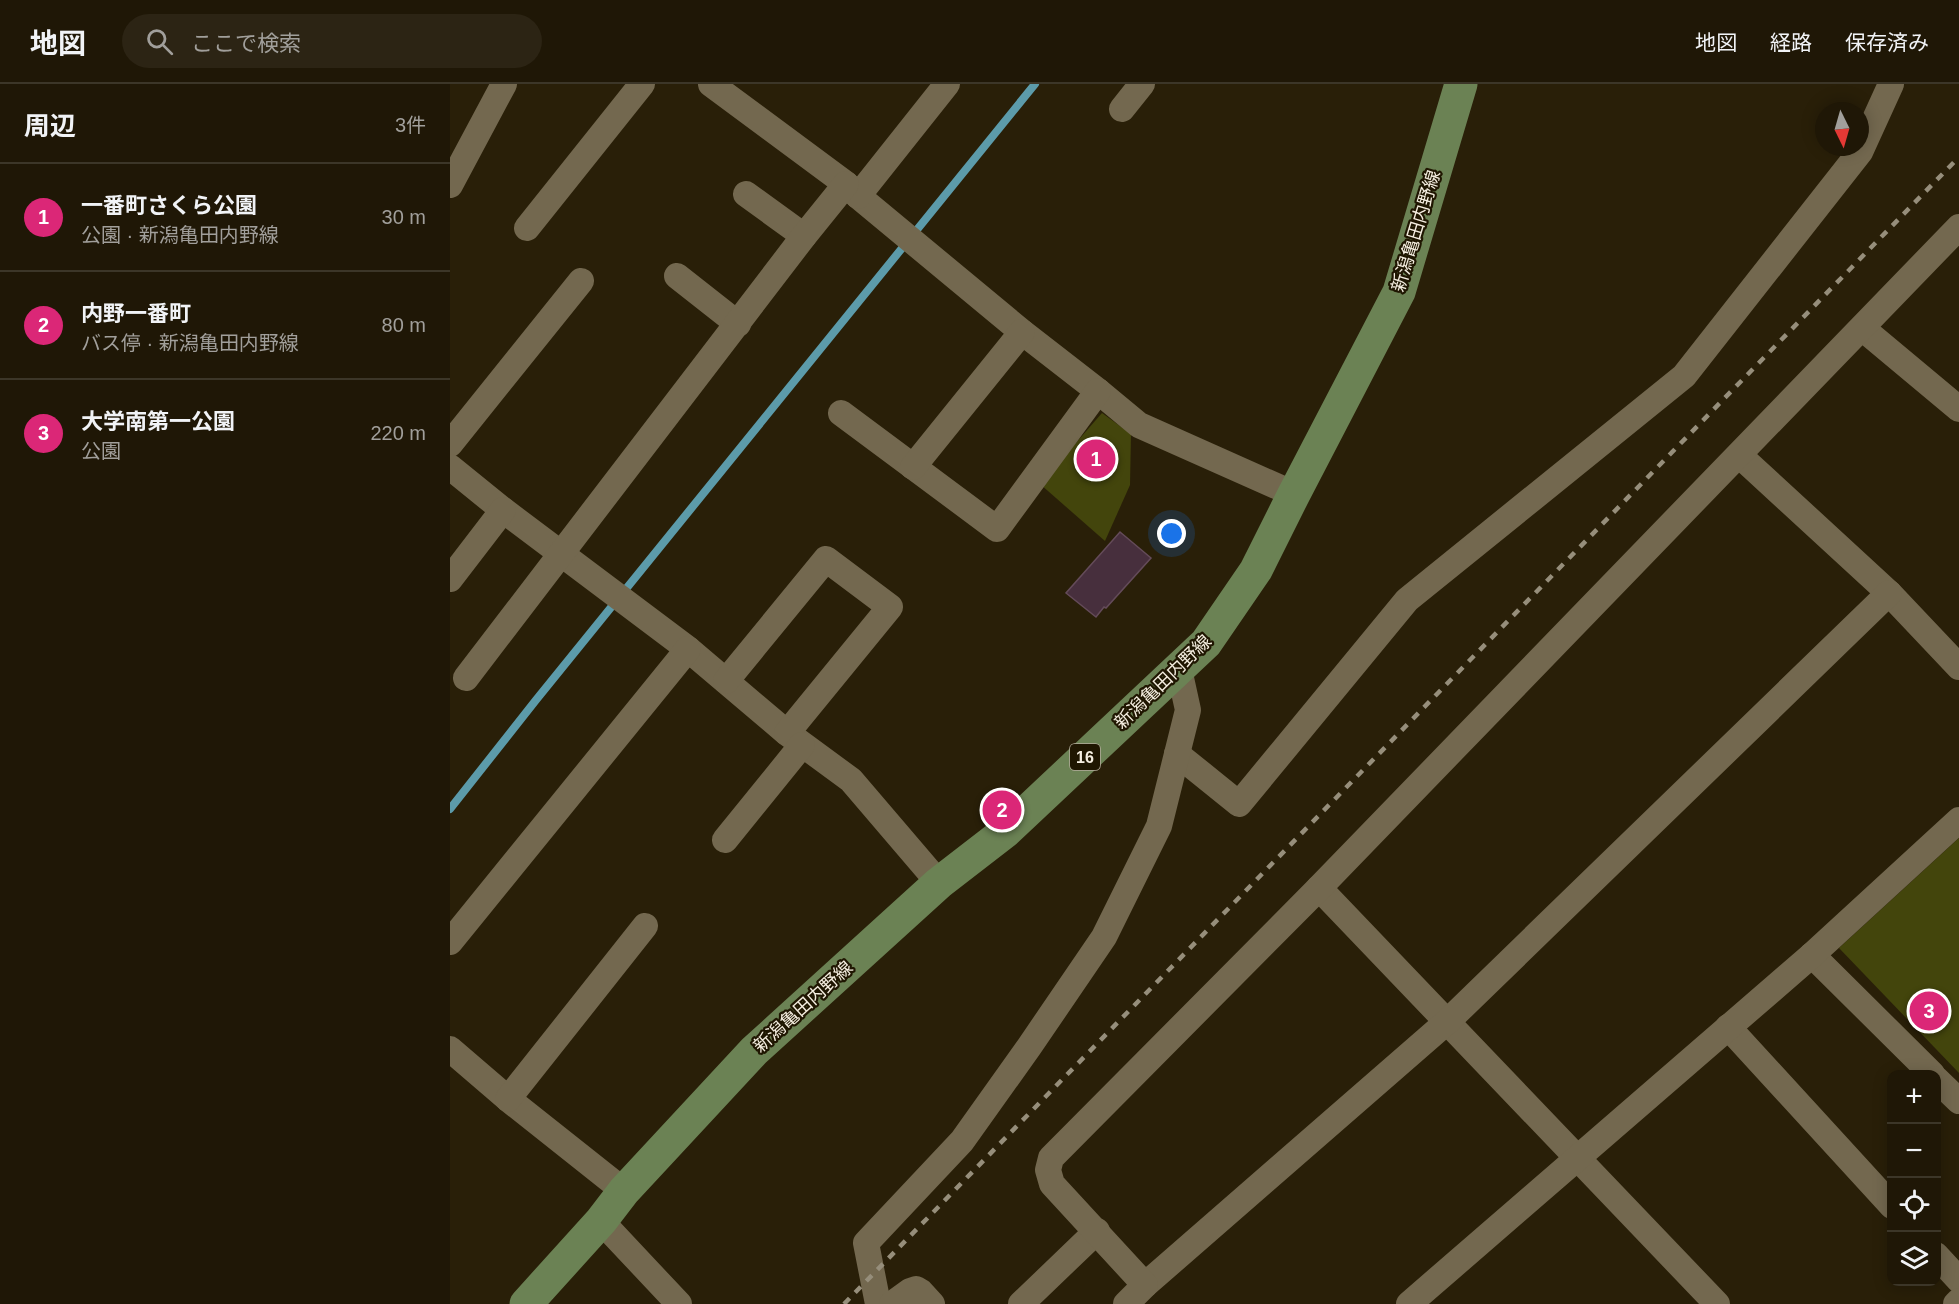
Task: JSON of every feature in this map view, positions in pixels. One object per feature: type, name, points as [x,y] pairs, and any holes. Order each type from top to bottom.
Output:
[{"type":"main road","name":"新潟亀田内野線","points":[[526,1304],[601,1221],[624,1191],[754,1051],[939,883],[1005,832],[1206,643],[1256,570],[1399,292],[1461,84]]},
{"type":"street","points":[[450,185],[504,84]]},
{"type":"street","points":[[527,228],[642,84]]},
{"type":"street","points":[[711,84],[852,190],[1022,332],[1139,425],[1294,494]]},
{"type":"street","points":[[466,678],[804,236],[852,190],[947,84]]},
{"type":"street","points":[[1122,109],[1142,84]]},
{"type":"street","points":[[1177,754],[1239,804],[1407,600],[1684,376],[1860,152],[1891,84]]},
{"type":"street","points":[[746,194],[804,236]]},
{"type":"street","points":[[1145,1285],[1052,1184],[1048,1170],[1052,1158],[1319,888],[1959,227]]},
{"type":"street","points":[[677,276],[738,324]]},
{"type":"street","points":[[450,444],[581,281]]},
{"type":"street","points":[[1862,328],[1959,409]]},
{"type":"street","points":[[913,467],[1022,332]]},
{"type":"street","points":[[841,413],[997,529],[1098,391]]},
{"type":"street","points":[[1739,455],[1889,594],[1959,667]]},
{"type":"street","points":[[450,467],[503,510],[688,649],[794,739],[851,780],[939,883]]},
{"type":"street","points":[[450,579],[503,510]]},
{"type":"street","points":[[724,840],[890,607],[826,559],[726,681]]},
{"type":"street","points":[[1126,1304],[1448,1021],[1889,594]]},
{"type":"street","points":[[450,942],[688,649]]},
{"type":"street","points":[[878,1304],[866,1243],[962,1141],[1029,1047],[1104,937],[1159,826],[1188,710],[1179,669]]},
{"type":"street","points":[[1409,1304],[1812,955],[1959,820]]},
{"type":"street","points":[[1319,888],[1577,1157],[1706,1301]]},
{"type":"street","points":[[508,1099],[645,926]]},
{"type":"street","points":[[1812,955],[1928,1070]]},
{"type":"street","points":[[1728,1027],[1887,1201]]},
{"type":"street","points":[[455,1063],[508,1099],[624,1191]]},
{"type":"street","points":[[1941,1084],[1959,1101]]},
{"type":"street","points":[[601,1221],[679,1304]]},
{"type":"street","points":[[1021,1304],[1097,1231]]},
{"type":"street","points":[[1941,1260],[1959,1280]]},
{"type":"street","points":[[892,1304],[916,1289],[932,1304]]},
{"type":"shaded area","points":[[1102,413],[1131,434],[1130,485],[1105,541],[1040,484]]},
{"type":"shaded area","points":[[1959,838],[1959,1073],[1839,948]]},
{"type":"building","points":[[1120,532],[1151,558],[1096,617],[1066,593]]},
{"type":"waterway","points":[[450,809],[1035,84]]},
{"type":"railway","points":[[844,1304],[1959,157]]},
{"type":"place","name":"一番町さくら公園","points":[[1096,459]]},
{"type":"place","name":"内野一番町","points":[[1002,810]]},
{"type":"place","name":"大学南第一公園","points":[[1929,1011]]}]
